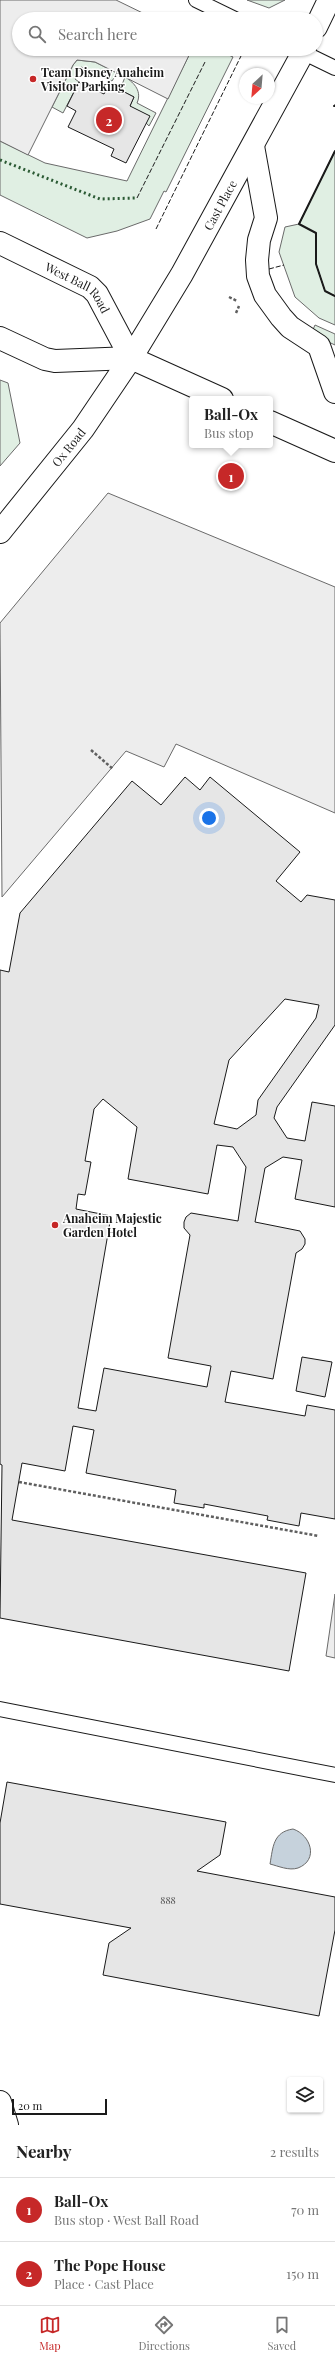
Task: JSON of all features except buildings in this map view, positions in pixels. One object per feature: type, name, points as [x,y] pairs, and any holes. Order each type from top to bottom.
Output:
[{"type":"main road","points":[[323,14],[330,0]]},
{"type":"main road","name":"Cast Place","points":[[131,358],[182,274],[253,146],[298,56]]},
{"type":"main road","points":[[253,146],[266,218],[259,240],[257,260],[258,276],[265,295],[290,328],[319,346],[335,392]]},
{"type":"main road","name":"West Ball Road","points":[[0,243],[90,287],[96,294],[131,358]]},
{"type":"main road","points":[[0,338],[45,359],[55,361],[131,358],[215,396]]},
{"type":"main road","name":"Ox Road","points":[[0,532],[83,429],[131,358]]},
{"type":"main road","points":[[273,423],[335,450]]},
{"type":"main road","points":[[0,2102],[7,2125]]},
{"type":"lane","points":[[196,0],[221,12]]},
{"type":"lane","points":[[312,56],[335,68]]},
{"type":"lane","points":[[0,1709],[335,1775]]},
{"type":"path","points":[[229,297],[238,303],[236,313]]},
{"type":"path","points":[[92,750],[113,769]]},
{"type":"path","points":[[18,1482],[320,1536]]},
{"type":"green space","points":[[247,0],[285,0],[269,8]]},
{"type":"green space","points":[[189,56],[233,57],[166,192],[164,191],[150,219],[117,231],[87,238],[0,195],[0,141],[45,163],[127,181]]},
{"type":"green space","points":[[77,60],[95,62],[117,73],[112,81],[81,67],[75,79],[79,82],[63,113],[52,107]]},
{"type":"green space","points":[[125,77],[137,88],[139,95],[137,103],[156,113],[149,126],[130,106],[134,97],[120,90]]},
{"type":"green space","points":[[335,151],[335,325],[319,318],[295,297],[279,252],[285,227],[299,224]]},
{"type":"green space","points":[[315,325],[335,334],[335,345],[311,334]]},
{"type":"green space","points":[[0,380],[8,383],[20,443],[0,466]]},
{"type":"shaded area","name":"Team Disney Anaheim Visitor Parking","points":[[0,0],[116,0],[141,12],[12,12],[12,56],[189,56],[168,99],[95,62],[77,60],[73,65],[28,155],[0,141]]},
{"type":"shaded area","points":[[108,493],[335,587],[335,813],[176,744],[164,767],[126,751],[2,897],[0,623]]},
{"type":"shaded area","points":[[335,1594],[335,1658],[326,1656]]},
{"type":"shaded area","points":[[293,1829],[304,1836],[308,1842],[310,1848],[309,1859],[305,1864],[295,1869],[270,1864],[275,1841],[281,1833]]},
{"type":"hedge","points":[[0,160],[100,199],[137,198]]},
{"type":"fence","points":[[156,229],[241,56]]},
{"type":"fence","points":[[137,198],[205,62]]},
{"type":"fence","points":[[335,151],[299,224],[316,233],[316,264],[325,291],[335,296]]},
{"type":"fence","points":[[269,269],[284,265]]},
{"type":"wall","points":[[335,151],[299,224],[316,233],[316,264],[325,291],[335,296]]},
{"type":"place","name":"Team Disney Anaheim Visitor Parking","points":[[33,79]]},
{"type":"place","name":"The Pope House","points":[[109,120]]},
{"type":"place","name":"Ball-Ox","points":[[231,476]]},
{"type":"place","name":"Anaheim Majestic Garden Hotel","points":[[55,1225]]}]
